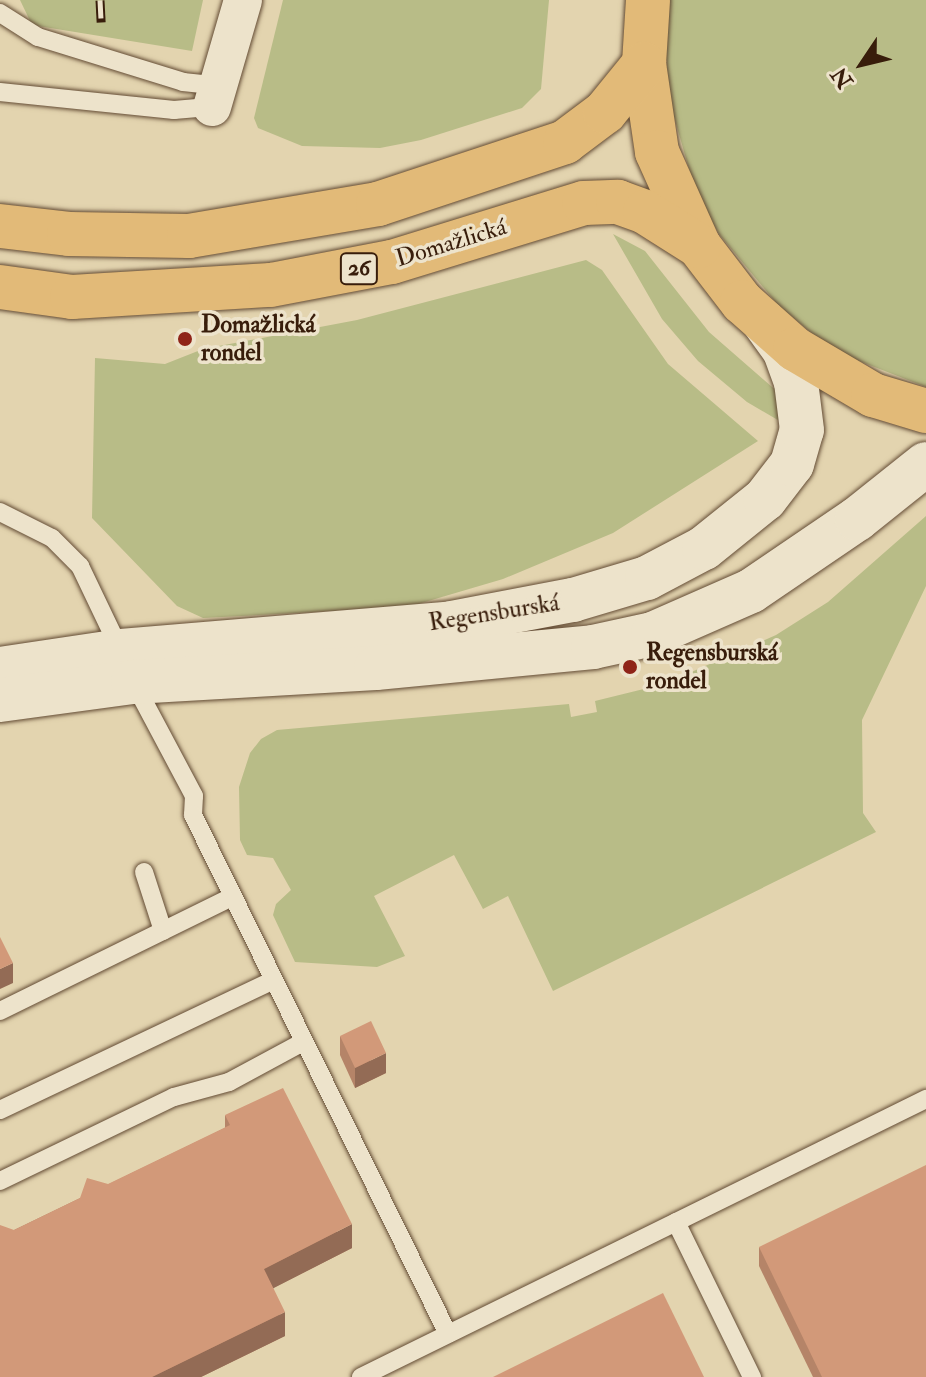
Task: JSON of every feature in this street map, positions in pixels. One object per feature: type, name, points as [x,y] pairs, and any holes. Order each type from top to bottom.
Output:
[{"type":"main road","name":"Domažlická","points":[[648,0],[644,64],[657,152],[699,246],[764,322],[841,379],[873,395],[926,411]]},
{"type":"main road","points":[[0,226],[69,234],[189,236],[378,204],[565,142],[605,112],[644,64]]},
{"type":"main road","name":"Domažlická","points":[[0,287],[72,297],[271,285],[392,262],[584,203],[618,202],[645,212],[699,246]]},
{"type":"main road","name":"Regensburská","points":[[0,700],[127,666],[451,623],[573,600],[647,578],[704,548],[765,499],[792,464],[802,430],[796,382],[785,351],[764,322]]},
{"type":"main road","name":"Regensburská","points":[[0,669],[392,667],[593,647],[653,634],[751,591],[857,519],[926,464]]},
{"type":"street","points":[[215,97],[243,0]]},
{"type":"lane","points":[[0,13],[38,37],[183,82],[215,97]]},
{"type":"lane","points":[[0,92],[174,110],[215,97]]},
{"type":"lane","points":[[0,512],[52,538],[80,566],[194,796],[193,815],[272,981],[448,1334]]},
{"type":"lane","points":[[144,872],[163,931]]},
{"type":"lane","points":[[0,1011],[232,897]]},
{"type":"lane","points":[[0,1110],[272,981]]},
{"type":"lane","points":[[0,1181],[174,1097],[229,1082],[303,1042]]},
{"type":"lane","points":[[361,1377],[926,1099]]},
{"type":"lane","points":[[676,1222],[752,1377]]},
{"type":"green space","points":[[20,0],[203,0],[192,51],[32,25]]},
{"type":"green space","points":[[283,0],[549,0],[541,89],[522,108],[421,140],[380,148],[302,146],[258,128],[254,118]]},
{"type":"green space","points":[[670,0],[926,0],[926,387],[854,359],[814,335],[778,305],[719,234],[696,193],[670,103],[666,57]]},
{"type":"green space","points":[[613,234],[645,251],[709,332],[779,393],[795,430],[747,402],[698,361],[662,319]]},
{"type":"green space","points":[[586,260],[602,270],[668,364],[758,441],[613,533],[503,579],[408,607],[203,618],[177,606],[92,518],[95,358],[165,364],[203,349],[357,320]]},
{"type":"green space","points":[[926,516],[926,586],[862,720],[863,813],[876,832],[553,991],[508,896],[483,909],[454,855],[374,896],[405,956],[377,967],[295,962],[273,915],[276,904],[291,890],[273,858],[247,855],[240,840],[239,787],[250,753],[261,739],[277,730],[569,704],[571,717],[597,712],[595,701],[664,684],[776,635],[828,602]]},
{"type":"building","points":[[0,937],[13,963],[0,969]]},
{"type":"building","points":[[371,1021],[386,1053],[355,1068],[340,1036]]},
{"type":"building","points":[[283,1088],[352,1224],[264,1269],[285,1312],[152,1377],[0,1377],[0,1225],[14,1230],[80,1198],[87,1178],[108,1184],[230,1125],[225,1115]]},
{"type":"building","points":[[926,1165],[926,1377],[822,1377],[759,1247]]},
{"type":"building","points":[[663,1293],[704,1377],[493,1377]]},
{"type":"railway","points":[[100,0],[101,22]]},
{"type":"place","name":"Domažlická rondel","points":[[185,339]]},
{"type":"place","name":"Regensburská rondel","points":[[630,667]]}]
